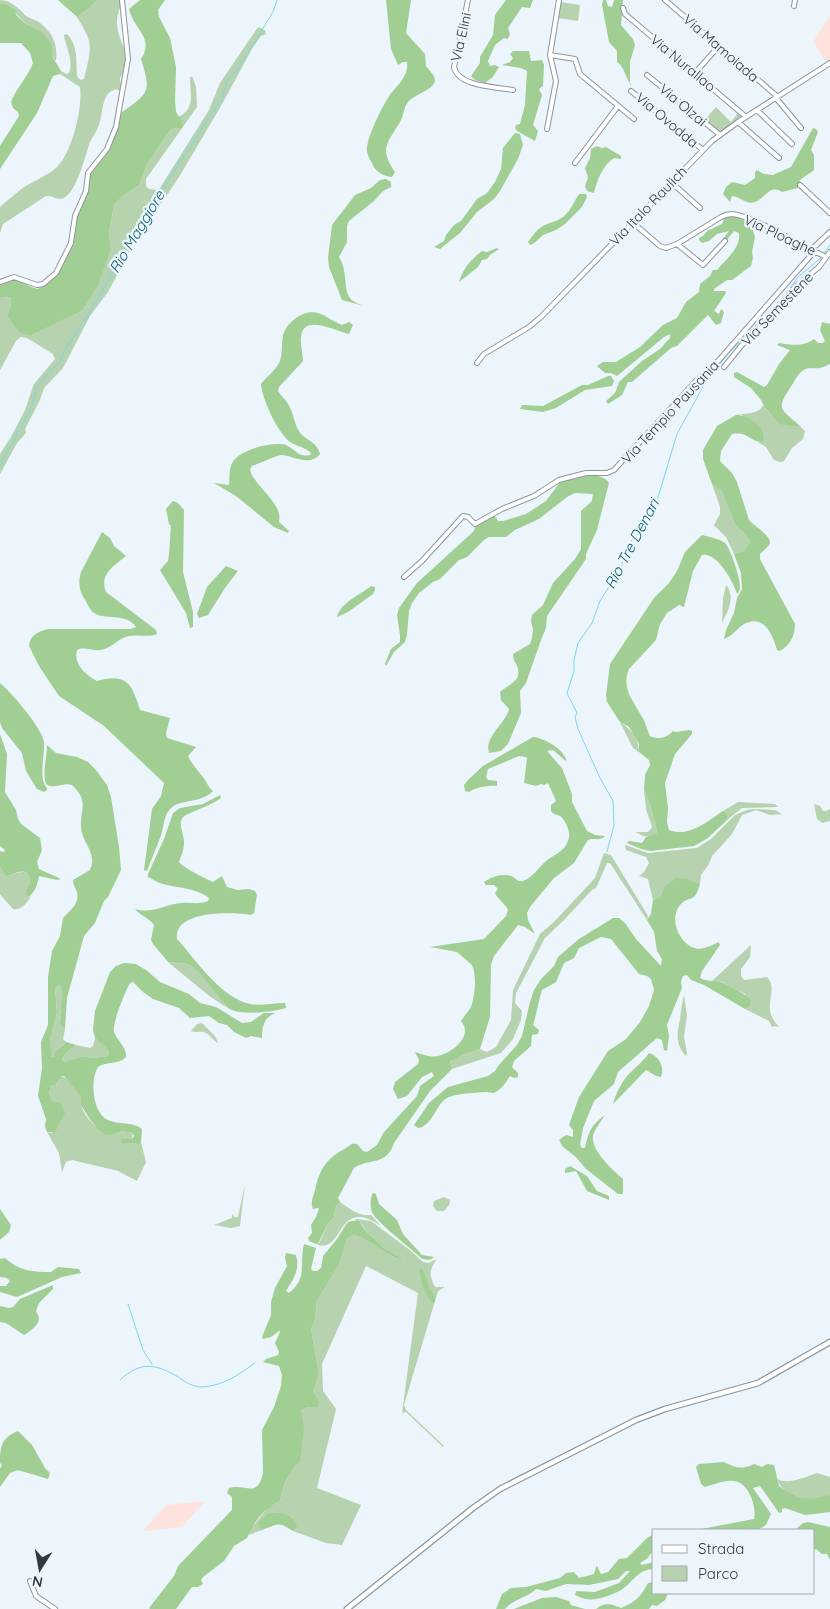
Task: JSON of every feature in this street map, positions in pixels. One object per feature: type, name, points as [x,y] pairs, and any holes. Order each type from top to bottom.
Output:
[{"type":"main road","points":[[347,1609],[473,1508],[500,1489],[636,1420],[658,1411],[758,1383],[830,1342]]},
{"type":"street","points":[[0,282],[14,277],[35,284],[42,284],[56,273],[72,243],[75,216],[86,191],[89,172],[107,150],[116,127],[128,61],[122,0]]},
{"type":"street","name":"Via Elini","points":[[468,0],[454,71],[461,78],[471,83],[513,90]]},
{"type":"street","points":[[547,129],[556,79],[550,54],[559,0]]},
{"type":"street","name":"Via Mamoiada","points":[[665,0],[777,97],[801,128]]},
{"type":"street","points":[[794,0],[794,6]]},
{"type":"street","name":"Via Nurallao","points":[[623,8],[625,14],[746,117]]},
{"type":"street","points":[[695,73],[718,47]]},
{"type":"street","points":[[550,54],[575,59],[580,74],[634,119]]},
{"type":"street","name":"Via Italo Raulich","points":[[477,363],[484,354],[529,327],[541,317],[671,182],[720,135],[830,62]]},
{"type":"street","name":"Via Olzai","points":[[647,75],[720,135]]},
{"type":"street","name":"Via Ovodda","points":[[631,91],[703,150]]},
{"type":"street","points":[[575,163],[618,106]]},
{"type":"street","points":[[757,110],[792,144]]},
{"type":"street","points":[[738,122],[779,158]]},
{"type":"street","points":[[671,182],[700,208]]},
{"type":"street","points":[[800,185],[830,213]]},
{"type":"street","name":"Via Ploaghe","points":[[677,244],[721,217],[732,214],[764,226],[826,257]]},
{"type":"street","points":[[632,222],[662,248],[677,244],[703,265],[725,241]]},
{"type":"street","name":"Via Tempio Pausania","points":[[404,577],[422,561],[463,516],[468,517],[475,524],[493,513],[534,496],[559,480],[586,473],[607,473],[614,470],[695,382],[725,354],[799,271],[830,232]]},
{"type":"street","name":"Via Semestene","points":[[724,367],[742,345],[778,310],[796,286],[819,267],[830,252]]},
{"type":"street","points":[[799,271],[805,277]]},
{"type":"street","points":[[30,1581],[36,1596],[55,1609]]},
{"type":"shaded area","points":[[830,16],[830,60],[826,62],[813,42]]},
{"type":"shaded area","points":[[205,1501],[182,1527],[143,1531],[166,1505]]},
{"type":"green space","points":[[0,0],[11,3],[26,16],[37,21],[47,29],[55,43],[56,61],[41,31],[26,24],[8,5],[0,3]]},
{"type":"green space","points":[[58,0],[97,0],[79,16],[76,16]]},
{"type":"green space","points":[[97,0],[121,0],[117,24],[125,51],[126,63],[125,70],[120,78],[120,89],[119,91],[117,89],[111,91],[105,98],[98,127],[90,142],[77,181],[69,194],[62,199],[46,196],[3,224],[0,233],[0,207],[24,187],[57,167],[72,141],[80,106],[80,87],[60,74],[61,71],[66,74],[69,73],[71,63],[64,35],[67,34],[71,38],[75,48],[77,76],[80,80],[84,79],[90,46],[86,33],[76,16],[79,16]]},
{"type":"green space","points":[[140,0],[165,0],[158,10],[159,17],[170,38],[176,67],[176,112],[182,121],[182,128],[171,129],[148,163],[139,185],[114,205],[109,233],[111,249],[98,285],[82,311],[32,335],[24,334],[15,327],[8,316],[11,297],[0,298],[0,284],[16,280],[38,289],[54,277],[68,254],[74,240],[77,214],[88,190],[90,175],[108,152],[122,112],[138,100],[146,90],[146,78],[141,59],[145,52],[145,39],[129,9]]},
{"type":"green space","points":[[386,0],[411,0],[406,33],[425,54],[426,66],[434,76],[435,81],[431,87],[408,102],[401,120],[387,144],[387,156],[395,172],[392,177],[377,171],[367,152],[369,139],[380,112],[403,79],[407,66],[407,62],[398,65],[391,49]]},
{"type":"green space","points":[[506,0],[533,0],[530,8],[522,7],[508,28],[510,34],[508,39],[504,38],[495,45],[488,61],[490,66],[495,65],[499,67],[493,77],[485,83],[475,80],[471,76],[480,63],[480,57],[493,35],[495,15]]},
{"type":"green space","points":[[603,0],[606,0],[608,6],[612,7],[614,0],[623,0],[621,25],[633,39],[635,45],[630,62],[630,83],[633,87],[628,81],[622,67],[617,62],[617,51],[609,42],[602,5]]},
{"type":"green space","points":[[560,2],[580,5],[578,21],[558,18]]},
{"type":"green space","points":[[0,3],[8,5],[15,10],[16,15],[26,24],[41,31],[52,45],[52,56],[61,71],[60,74],[53,76],[37,113],[0,169],[0,146],[19,116],[11,102],[33,63],[30,53],[21,43],[0,43]]},
{"type":"green space","points":[[258,27],[265,30],[266,34],[261,36],[253,47],[179,177],[131,249],[108,292],[90,316],[63,368],[44,388],[25,429],[26,433],[17,443],[0,474],[0,454],[25,410],[34,384],[55,359],[53,354],[27,338],[21,337],[16,341],[0,370],[0,298],[11,297],[9,316],[32,335],[82,311],[111,249],[109,233],[114,205],[139,185],[148,163],[171,129],[177,129],[178,117],[184,114],[190,105],[190,78],[192,76],[196,87],[197,107],[146,179],[146,186],[149,189],[157,190],[160,188],[209,110],[220,83]]},
{"type":"green space","points":[[513,51],[529,51],[531,61],[542,60],[544,65],[543,86],[539,89],[542,95],[533,125],[538,131],[535,141],[515,128],[516,125],[520,124],[525,105],[527,71],[521,68],[502,65],[510,62],[513,58],[510,54]]},
{"type":"green space","points":[[716,107],[731,122],[738,113],[742,117],[719,134],[704,121]]},
{"type":"green space","points":[[813,128],[818,132],[811,150],[814,155],[814,170],[800,180],[798,188],[782,192],[774,190],[752,203],[732,196],[730,202],[723,194],[726,187],[732,182],[745,185],[755,178],[757,170],[764,174],[773,175],[791,167]]},
{"type":"green space","points":[[515,133],[520,134],[523,145],[518,159],[500,191],[494,199],[477,212],[460,233],[440,249],[434,247],[444,241],[454,225],[461,221],[477,199],[487,193],[495,182],[501,169],[503,148]]},
{"type":"green space","points":[[597,146],[606,147],[621,156],[621,159],[614,158],[610,161],[599,178],[594,193],[587,191],[585,186],[588,178],[585,168],[590,158],[591,149]]},
{"type":"green space","points":[[386,179],[391,182],[391,187],[383,191],[374,201],[349,221],[347,226],[347,242],[339,257],[344,268],[350,298],[364,306],[342,300],[329,267],[328,258],[332,225],[355,195],[371,188],[380,180]]},
{"type":"green space","points":[[579,194],[586,194],[587,197],[582,207],[565,224],[543,235],[530,245],[528,242],[542,226],[559,220],[566,215]]},
{"type":"green space","points":[[729,216],[756,225],[753,231],[755,237],[751,266],[732,280],[727,280],[714,289],[714,291],[725,291],[726,293],[714,311],[719,314],[721,309],[724,312],[721,323],[716,325],[708,315],[677,346],[671,348],[632,382],[628,382],[622,395],[608,404],[606,401],[615,393],[619,382],[642,361],[660,349],[670,338],[670,334],[617,376],[605,373],[597,366],[603,362],[616,362],[640,347],[663,325],[677,318],[686,302],[699,292],[700,284],[710,276],[713,270],[717,270],[738,244],[739,233],[734,231],[726,241],[723,239],[729,231],[717,234],[709,241],[702,243],[699,240],[707,231],[722,224],[724,219]]},
{"type":"green space","points":[[499,249],[487,259],[482,260],[478,267],[459,282],[465,269],[474,257],[482,251],[487,252]]},
{"type":"green space","points":[[311,312],[323,315],[342,325],[349,322],[353,325],[349,334],[321,325],[308,326],[303,330],[301,343],[303,361],[279,387],[278,391],[287,402],[299,431],[315,445],[320,454],[312,460],[302,460],[280,455],[252,466],[250,469],[251,474],[274,503],[279,516],[279,522],[289,531],[288,533],[274,527],[236,496],[214,483],[229,485],[230,468],[235,459],[245,452],[259,447],[280,444],[286,445],[300,454],[310,455],[309,451],[285,438],[267,407],[261,384],[279,363],[283,336],[287,327],[298,317]]},
{"type":"green space","points":[[822,322],[830,323],[830,364],[820,368],[809,368],[799,374],[784,399],[782,408],[799,425],[797,427],[780,424],[765,408],[751,388],[734,377],[734,373],[737,372],[764,387],[790,350],[777,345],[779,343],[802,344],[814,339],[818,343],[823,343],[825,341],[820,330]]},
{"type":"green space","points":[[611,376],[614,381],[612,386],[585,390],[556,408],[543,412],[520,409],[522,405],[543,406],[582,385],[588,385]]},
{"type":"green space","points":[[763,405],[769,413],[778,419],[792,426],[797,427],[799,425],[805,431],[803,439],[792,448],[784,461],[774,460],[766,447],[758,442],[763,442],[742,415],[736,415],[755,412]]},
{"type":"green space","points":[[736,415],[747,417],[756,423],[762,431],[763,442],[758,442],[746,435],[732,434],[721,451],[720,461],[732,473],[737,482],[749,520],[763,532],[770,542],[760,554],[760,559],[795,624],[791,640],[780,651],[777,650],[767,628],[758,622],[746,623],[724,639],[734,613],[737,598],[742,589],[741,573],[734,554],[743,551],[750,542],[745,534],[736,526],[722,491],[712,484],[703,459],[703,450],[717,426]]},
{"type":"green space","points":[[584,475],[595,475],[607,480],[609,483],[597,530],[586,554],[586,559],[547,616],[546,628],[526,683],[520,691],[521,713],[508,744],[501,751],[489,753],[489,741],[509,709],[501,700],[500,692],[514,682],[518,675],[513,654],[530,644],[533,629],[532,615],[543,605],[553,583],[575,559],[581,549],[581,511],[592,501],[593,494],[575,493],[539,519],[515,530],[506,537],[489,537],[467,557],[459,560],[440,579],[419,593],[409,611],[405,642],[394,652],[386,666],[385,664],[391,649],[400,642],[397,615],[399,608],[417,583],[474,531],[475,526],[492,516],[496,517],[498,521],[503,521],[526,514],[546,501],[561,481]]},
{"type":"green space","points":[[712,484],[722,490],[736,526],[745,534],[750,542],[743,551],[734,554],[726,537],[714,525],[720,514],[720,507]]},
{"type":"green space","points":[[173,501],[178,503],[184,510],[183,572],[193,612],[193,627],[190,628],[186,613],[160,570],[168,561],[171,526],[166,509]]},
{"type":"green space","points":[[102,532],[126,556],[106,575],[104,586],[106,592],[156,630],[157,634],[129,636],[108,648],[100,650],[80,649],[77,650],[77,660],[81,669],[97,681],[115,678],[126,682],[134,693],[140,710],[170,718],[166,733],[167,738],[196,747],[188,756],[213,791],[203,798],[180,803],[170,809],[166,815],[147,871],[144,870],[152,809],[161,796],[164,783],[104,726],[59,696],[39,666],[29,646],[29,642],[35,634],[48,629],[131,629],[136,627],[132,622],[121,618],[97,615],[90,609],[81,592],[79,583],[81,572]]},
{"type":"green space","points":[[702,535],[720,540],[727,546],[737,571],[740,583],[739,591],[737,594],[728,575],[719,563],[708,555],[702,555],[693,571],[684,607],[679,605],[667,613],[660,624],[656,640],[629,669],[626,683],[629,694],[650,736],[659,738],[665,737],[673,731],[692,731],[692,734],[675,754],[665,783],[669,830],[684,832],[705,824],[723,811],[728,815],[727,820],[708,838],[694,846],[651,851],[627,843],[629,841],[642,843],[646,837],[656,834],[657,830],[644,790],[645,775],[650,765],[649,760],[639,752],[639,744],[629,727],[620,722],[607,702],[606,695],[610,664],[654,598],[669,583],[677,571],[685,552]]},
{"type":"green space","points":[[226,566],[238,571],[208,615],[199,618],[197,614],[207,587]]},
{"type":"green space","points":[[726,585],[731,599],[729,609],[722,623],[723,599]]},
{"type":"green space","points":[[371,586],[375,587],[373,594],[348,612],[337,617],[342,607]]},
{"type":"green space","points":[[0,683],[26,711],[42,736],[44,742],[43,779],[47,788],[44,792],[37,789],[26,771],[22,753],[2,728],[0,722]]},
{"type":"green space","points":[[620,722],[634,735],[638,743],[639,752],[633,748]]},
{"type":"green space","points":[[0,734],[7,754],[5,792],[16,810],[21,824],[40,838],[42,850],[37,862],[39,869],[61,879],[57,880],[39,876],[37,885],[28,897],[25,895],[30,882],[29,874],[21,872],[6,877],[0,867],[0,851],[4,852],[5,850],[0,846]]},
{"type":"green space","points":[[533,737],[549,742],[563,753],[567,762],[553,750],[547,751],[562,768],[572,794],[572,802],[587,831],[595,835],[605,836],[601,839],[588,840],[574,863],[554,878],[530,907],[527,913],[528,920],[535,934],[525,927],[518,925],[494,956],[491,965],[490,1017],[480,1049],[450,1061],[452,1069],[430,1091],[387,1155],[354,1168],[338,1198],[340,1202],[336,1206],[334,1217],[328,1223],[319,1242],[316,1244],[309,1241],[308,1238],[312,1233],[311,1225],[319,1209],[313,1209],[312,1200],[319,1176],[325,1165],[333,1156],[352,1144],[357,1144],[363,1151],[367,1152],[377,1145],[384,1132],[417,1096],[420,1086],[434,1076],[432,1072],[422,1077],[407,1096],[398,1099],[393,1089],[395,1082],[418,1064],[419,1060],[415,1052],[429,1056],[438,1056],[455,1048],[463,1038],[465,1032],[461,1021],[471,1007],[474,997],[475,975],[472,965],[457,952],[430,947],[484,939],[506,916],[508,910],[495,893],[498,889],[494,885],[486,885],[484,882],[502,875],[513,877],[519,881],[526,880],[567,844],[569,836],[565,821],[562,817],[551,811],[551,805],[556,801],[548,783],[536,786],[524,783],[526,757],[519,756],[488,769],[486,777],[488,780],[497,781],[497,786],[483,787],[469,792],[465,791],[464,785],[483,766]]},
{"type":"green space","points":[[47,745],[56,753],[77,757],[88,762],[107,785],[111,797],[121,870],[108,897],[104,901],[95,923],[84,936],[67,998],[65,1029],[61,1027],[60,1023],[62,988],[59,985],[55,988],[57,1012],[50,1041],[51,1057],[55,1057],[54,1052],[66,1042],[76,1045],[65,1054],[62,1060],[64,1062],[83,1056],[92,1058],[108,1056],[109,1051],[95,1038],[93,1030],[95,1011],[110,972],[116,966],[124,963],[136,964],[160,982],[189,994],[200,1003],[216,1007],[242,1023],[251,1022],[264,1013],[276,1013],[264,1022],[262,1038],[251,1036],[246,1038],[209,1016],[190,1018],[179,1008],[153,999],[133,982],[130,983],[119,1008],[114,1028],[115,1035],[125,1050],[126,1057],[120,1061],[98,1067],[95,1073],[93,1088],[96,1104],[103,1116],[108,1120],[134,1125],[142,1129],[139,1145],[135,1143],[123,1144],[121,1142],[122,1139],[132,1139],[133,1133],[122,1131],[106,1135],[99,1130],[81,1105],[81,1096],[64,1076],[55,1085],[52,1085],[49,1092],[52,1101],[61,1104],[65,1113],[55,1132],[47,1132],[45,1126],[46,1119],[38,1096],[42,1068],[41,1042],[48,1025],[48,977],[52,951],[60,936],[63,918],[77,900],[78,896],[73,880],[90,870],[92,864],[91,853],[82,832],[83,802],[79,793],[68,784],[49,786],[46,784]]},
{"type":"green space","points":[[644,790],[657,830],[656,834],[648,837],[635,832],[648,832],[652,827],[646,809]]},
{"type":"green space","points":[[220,795],[221,798],[217,801],[186,815],[181,821],[184,846],[179,862],[189,870],[213,882],[222,876],[227,887],[255,891],[257,895],[254,913],[251,915],[231,913],[206,915],[194,918],[184,923],[178,930],[177,939],[210,977],[229,994],[250,1004],[285,1003],[286,1008],[246,1013],[237,1012],[226,1006],[207,981],[194,968],[185,964],[168,962],[151,940],[154,925],[135,909],[153,910],[181,903],[208,901],[209,898],[199,892],[161,883],[148,877],[148,874],[164,839],[173,813],[180,808],[203,804]]},
{"type":"green space","points":[[738,802],[775,804],[778,807],[742,808],[727,820],[728,815],[723,811]]},
{"type":"green space","points":[[814,804],[820,806],[823,811],[830,809],[830,821],[822,823],[817,819]]},
{"type":"green space","points":[[754,809],[775,810],[782,814],[770,815],[756,810],[742,815],[732,834],[712,856],[701,875],[700,884],[688,879],[664,887],[660,897],[653,900],[648,879],[639,876],[644,872],[649,863],[646,857],[626,850],[625,845],[648,853],[697,848],[711,839],[735,815]]},
{"type":"green space","points":[[604,853],[611,855],[648,916],[647,920],[610,863],[607,863],[596,888],[545,938],[516,993],[515,1003],[522,1011],[521,1020],[513,1039],[501,1053],[452,1069],[450,1061],[458,1059],[462,1055],[480,1049],[487,1052],[496,1047],[511,1020],[513,990],[540,934],[554,922],[595,878]]},
{"type":"green space","points":[[0,867],[6,877],[21,872],[30,874],[30,882],[26,894],[28,897],[31,896],[21,908],[13,909],[0,894]]},
{"type":"green space","points":[[676,878],[688,879],[700,884],[696,895],[683,902],[675,915],[676,926],[683,941],[691,947],[699,949],[719,942],[720,945],[702,971],[700,978],[720,982],[745,995],[751,1000],[750,1007],[745,1009],[704,985],[691,980],[687,975],[683,976],[682,988],[667,1025],[669,1036],[667,1051],[664,1050],[662,1040],[657,1038],[618,1072],[614,1084],[594,1101],[583,1128],[580,1145],[582,1148],[585,1148],[591,1129],[605,1115],[594,1133],[593,1142],[599,1154],[623,1179],[623,1194],[618,1194],[585,1168],[576,1157],[563,1147],[559,1140],[566,1135],[573,1137],[573,1130],[569,1125],[579,1097],[608,1051],[626,1039],[640,1022],[649,1006],[654,990],[651,979],[639,974],[611,939],[601,937],[579,948],[574,958],[564,963],[556,982],[542,990],[533,1025],[539,1030],[538,1034],[532,1035],[531,1046],[514,1061],[512,1067],[518,1073],[518,1077],[510,1076],[501,1088],[493,1093],[456,1095],[447,1098],[427,1123],[418,1128],[414,1125],[429,1103],[448,1087],[488,1076],[495,1071],[517,1045],[522,1036],[534,990],[541,979],[554,966],[558,957],[579,939],[613,918],[619,918],[661,966],[662,959],[657,951],[654,932],[647,920],[651,914],[653,900],[660,897],[664,887]]},
{"type":"green space","points":[[751,945],[750,957],[741,969],[741,976],[744,980],[767,977],[772,991],[770,1012],[779,1027],[772,1027],[769,1021],[745,1009],[750,1007],[745,994],[722,982],[712,981]]},
{"type":"green space","points":[[168,962],[192,966],[210,985],[226,1007],[208,995]]},
{"type":"green space","points":[[59,985],[62,988],[60,1023],[61,1027],[65,1029],[63,1039],[66,1042],[54,1052],[55,1057],[50,1057],[50,1041],[57,1012],[55,988]]},
{"type":"green space","points":[[684,995],[687,1015],[684,1037],[686,1056],[678,1043],[678,1029]]},
{"type":"green space","points":[[202,1023],[215,1036],[218,1043],[204,1032],[191,1031],[197,1024]]},
{"type":"green space","points":[[95,1038],[109,1051],[108,1056],[92,1058],[83,1056],[62,1061],[65,1054],[76,1045],[90,1048],[93,1046]]},
{"type":"green space","points":[[649,1053],[656,1057],[662,1066],[661,1077],[646,1070],[613,1104],[623,1081]]},
{"type":"green space","points":[[62,1076],[80,1094],[83,1110],[93,1124],[112,1135],[122,1131],[133,1133],[132,1139],[122,1139],[123,1144],[135,1143],[139,1145],[141,1142],[146,1162],[137,1181],[118,1171],[72,1160],[66,1162],[62,1172],[59,1153],[47,1132],[52,1133],[52,1101],[49,1091],[52,1085],[56,1084]]},
{"type":"green space","points":[[570,1166],[587,1176],[597,1191],[609,1196],[609,1200],[587,1191],[576,1171],[565,1173],[565,1169]]},
{"type":"green space","points":[[245,1184],[240,1226],[231,1228],[214,1225],[232,1218],[232,1214],[234,1217],[238,1217]]},
{"type":"green space","points":[[373,1193],[376,1194],[379,1204],[397,1220],[403,1234],[422,1255],[434,1257],[428,1260],[421,1258],[380,1222],[371,1210]]},
{"type":"green space","points":[[444,1197],[450,1200],[449,1205],[444,1211],[437,1211],[433,1206],[434,1201]]},
{"type":"green space","points":[[340,1202],[358,1213],[371,1215],[381,1226],[366,1218],[356,1217],[348,1221],[332,1242],[325,1245],[316,1244],[320,1242],[328,1223],[334,1217],[336,1206]]},
{"type":"green space","points":[[0,1209],[11,1225],[9,1232],[0,1240]]},
{"type":"green space","points":[[354,1220],[371,1221],[423,1262],[428,1263],[437,1259],[431,1269],[432,1279],[435,1287],[445,1287],[438,1291],[404,1405],[406,1410],[444,1446],[406,1412],[402,1413],[418,1293],[366,1266],[322,1364],[323,1391],[336,1409],[317,1488],[361,1505],[342,1545],[326,1543],[293,1531],[297,1528],[292,1517],[259,1528],[262,1530],[249,1535],[250,1530],[269,1506],[280,1501],[292,1470],[300,1462],[301,1410],[308,1407],[319,1374],[311,1329],[315,1320],[317,1301],[339,1265],[347,1239],[354,1233],[391,1256],[405,1260],[384,1248],[367,1233],[362,1224]]},
{"type":"green space","points":[[359,1221],[367,1233],[384,1248],[405,1260],[391,1256],[354,1234],[347,1239],[339,1265],[317,1301],[315,1320],[311,1329],[319,1374],[313,1392],[319,1402],[318,1407],[308,1407],[301,1410],[304,1427],[300,1462],[292,1470],[280,1501],[264,1512],[256,1521],[247,1538],[234,1546],[224,1561],[203,1577],[201,1580],[203,1584],[198,1587],[192,1587],[176,1609],[150,1609],[174,1576],[178,1566],[232,1510],[232,1497],[227,1493],[229,1488],[254,1488],[261,1481],[263,1473],[262,1430],[274,1407],[281,1386],[282,1375],[279,1366],[263,1362],[278,1355],[279,1352],[275,1343],[280,1332],[271,1337],[263,1339],[262,1337],[271,1315],[271,1302],[275,1288],[287,1266],[286,1253],[296,1255],[297,1260],[296,1274],[286,1291],[289,1293],[299,1282],[301,1276],[304,1244],[316,1248],[311,1269],[317,1271],[321,1268],[323,1256],[347,1223]]},
{"type":"green space","points":[[5,1258],[26,1270],[51,1272],[58,1267],[79,1269],[81,1273],[62,1277],[17,1297],[0,1292],[0,1286],[6,1286],[10,1281],[7,1278],[0,1277],[0,1259]]},
{"type":"green space","points":[[421,1268],[435,1297],[433,1303],[427,1297],[419,1271]]},
{"type":"green space","points":[[53,1285],[53,1289],[39,1303],[36,1311],[39,1321],[36,1326],[24,1335],[6,1323],[0,1322],[0,1306],[13,1307],[20,1299]]},
{"type":"green space","points":[[18,1431],[32,1445],[45,1468],[50,1473],[48,1479],[18,1470],[10,1473],[0,1487],[1,1447],[8,1436]]},
{"type":"green space","points":[[724,1462],[739,1468],[754,1464],[762,1467],[767,1464],[774,1465],[779,1486],[793,1495],[808,1499],[830,1495],[830,1512],[805,1515],[785,1508],[779,1513],[760,1486],[753,1488],[771,1514],[766,1525],[760,1529],[701,1529],[754,1519],[755,1514],[753,1501],[743,1485],[730,1481],[705,1487],[701,1484],[696,1467],[699,1464]]},
{"type":"green space","points":[[817,1473],[830,1477],[830,1495],[815,1500],[805,1500],[790,1494],[777,1479],[792,1481]]},
{"type":"green space","points":[[269,1513],[283,1514],[291,1517],[294,1519],[297,1528],[293,1531],[278,1524],[262,1530],[259,1528],[259,1522]]},
{"type":"green space","points":[[808,1522],[830,1527],[830,1560],[827,1554],[822,1554],[815,1550],[815,1529],[796,1529],[803,1523]]},
{"type":"green space","points":[[652,1535],[652,1554],[640,1563],[642,1565],[652,1562],[652,1569],[639,1574],[617,1592],[595,1599],[585,1599],[575,1595],[576,1591],[595,1592],[619,1583],[630,1571],[626,1571],[618,1579],[589,1585],[566,1584],[546,1591],[536,1589],[505,1609],[496,1609],[502,1594],[511,1588],[526,1587],[560,1578],[566,1573],[574,1572],[579,1578],[594,1574],[597,1566],[601,1574],[608,1572],[619,1559],[627,1558]]},
{"type":"green space","points":[[652,1582],[652,1594],[668,1594],[665,1600],[657,1606],[652,1605],[649,1609],[596,1609],[605,1605],[621,1608],[626,1606],[643,1592],[648,1583]]},
{"type":"green space","points":[[556,1597],[569,1601],[571,1605],[585,1609],[514,1609],[542,1598]]},
{"type":"waterway","name":"Rio Maggiore","points":[[0,465],[32,406],[36,389],[61,360],[64,351],[89,313],[167,182],[223,96],[227,81],[239,67],[273,12],[277,0]]},
{"type":"waterway","name":"Rio Tre Denari","points":[[824,253],[830,245]]},
{"type":"waterway","name":"Rio Tre Denari","points":[[607,852],[614,825],[613,801],[600,778],[578,729],[575,717],[577,713],[567,693],[574,671],[574,660],[578,643],[592,623],[600,601],[621,568],[625,553],[635,532],[656,504],[677,434],[705,383],[727,355],[785,295],[798,277],[822,257]]},
{"type":"waterway","points":[[128,1304],[143,1350],[152,1364]]},
{"type":"waterway","points":[[120,1380],[135,1369],[149,1366],[164,1370],[193,1385],[210,1386],[230,1379],[255,1363]]}]
